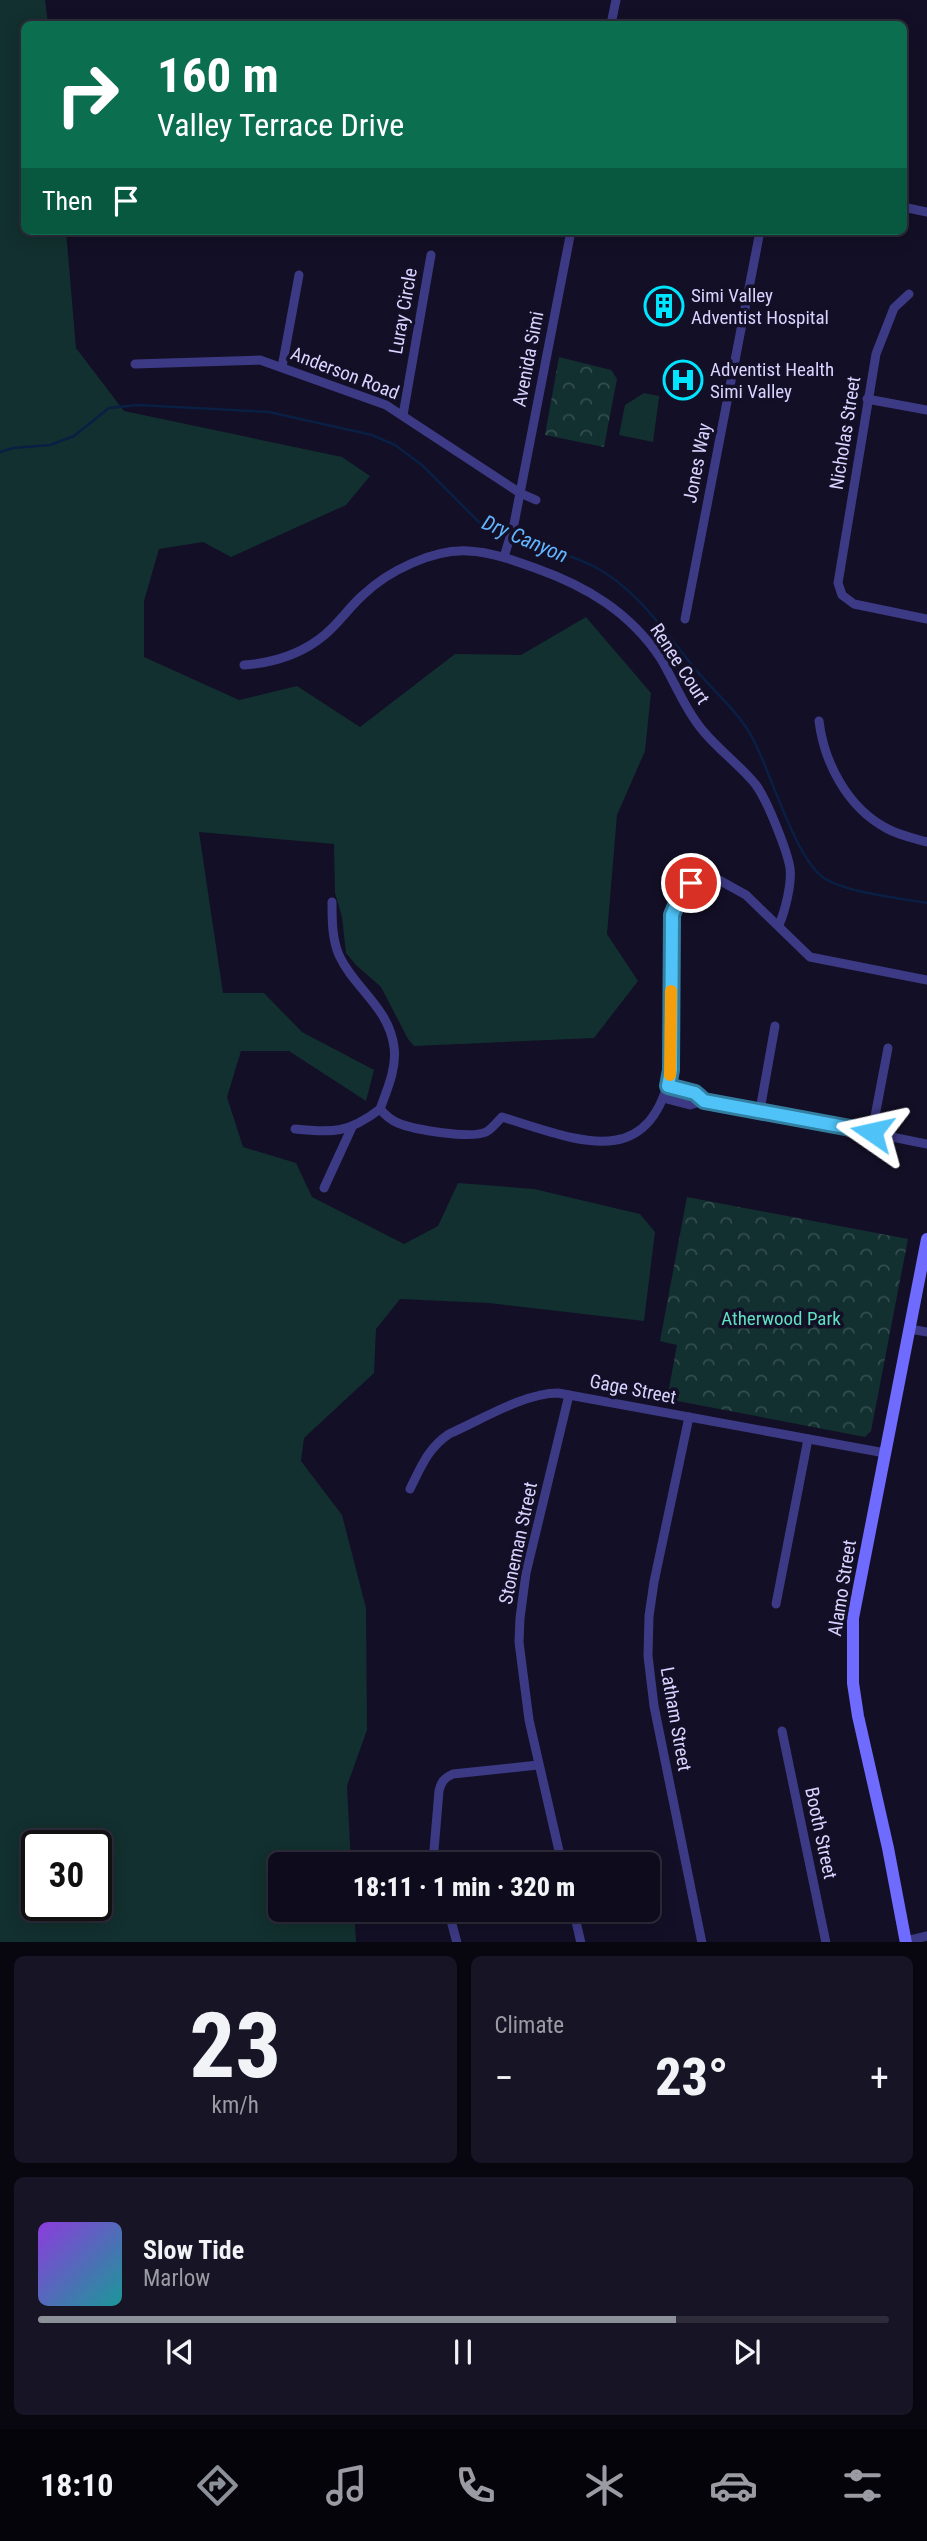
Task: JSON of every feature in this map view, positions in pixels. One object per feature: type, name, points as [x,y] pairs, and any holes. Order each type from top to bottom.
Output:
[{"type":"main road","name":"Alamo Street","points":[[906,1942],[858,1716],[853,1683],[853,1618],[927,1239]]},
{"type":"street","points":[[612,21],[616,0]]},
{"type":"street","points":[[907,208],[927,212]]},
{"type":"street","name":"Avenida Simi","points":[[504,556],[514,524],[570,235]]},
{"type":"street","name":"Jones Way","points":[[685,619],[759,235]]},
{"type":"street","name":"Luray Circle","points":[[402,415],[431,255]]},
{"type":"street","points":[[282,368],[299,275]]},
{"type":"street","name":"Nicholas Street","points":[[909,294],[894,308],[876,354],[839,587],[845,599],[854,604],[927,619]]},
{"type":"street","name":"Anderson Road","points":[[135,365],[260,360],[386,405],[520,493],[536,500]]},
{"type":"street","points":[[867,399],[927,410]]},
{"type":"street","name":"Renee Court","points":[[244,665],[276,661],[306,648],[333,628],[374,585],[423,558],[452,551],[504,556],[566,579],[601,598],[635,626],[654,650],[704,733],[755,785],[772,817],[790,870],[785,910],[779,925]]},
{"type":"street","points":[[819,721],[822,745],[843,787],[855,804],[886,828],[927,842]]},
{"type":"street","points":[[380,1109],[400,1124],[426,1130],[475,1135],[488,1132],[502,1118],[584,1142],[612,1142],[631,1136],[648,1122],[660,1106],[668,1086],[671,1070],[672,915],[680,896],[691,883],[701,877],[716,876],[746,895],[810,957],[927,980]]},
{"type":"street","points":[[295,1129],[323,1132],[352,1127],[380,1109],[394,1065],[393,1041],[376,1004],[339,956],[332,930],[332,902]]},
{"type":"street","points":[[760,1110],[775,1026]]},
{"type":"street","points":[[872,1132],[888,1048]]},
{"type":"street","points":[[668,1086],[695,1093],[704,1101]]},
{"type":"street","points":[[663,1098],[691,1105],[704,1101],[760,1110],[927,1144]]},
{"type":"street","points":[[324,1188],[352,1127]]},
{"type":"street","points":[[910,1329],[927,1332]]},
{"type":"street","name":"Gage Street","points":[[410,1489],[430,1449],[449,1434],[537,1395],[558,1393],[885,1453]]},
{"type":"street","name":"Stoneman Street","points":[[559,1852],[538,1765],[524,1690],[520,1618],[526,1573],[569,1395]]},
{"type":"street","name":"Latham Street","points":[[689,1418],[654,1582],[649,1616],[648,1656],[654,1706],[702,1942]]},
{"type":"street","points":[[776,1604],[808,1439]]},
{"type":"street","name":"Booth Street","points":[[782,1731],[826,1942]]},
{"type":"street","points":[[434,1852],[440,1783],[446,1777],[538,1765]]},
{"type":"street","points":[[452,1922],[457,1942]]},
{"type":"street","points":[[576,1922],[581,1942]]},
{"type":"street","points":[[906,1942],[927,1936]]},
{"type":"green space","points":[[0,0],[45,0],[48,21],[21,21],[21,235],[66,235],[76,348],[124,411],[342,457],[370,476],[346,505],[231,557],[203,542],[159,549],[144,601],[144,657],[239,700],[297,686],[360,727],[455,654],[521,655],[586,617],[651,693],[645,751],[617,815],[607,934],[638,981],[594,1038],[414,1046],[381,987],[346,953],[342,917],[335,893],[334,844],[199,832],[223,993],[264,993],[302,1032],[374,1070],[366,1101],[289,1051],[241,1051],[227,1097],[243,1147],[296,1163],[312,1197],[404,1244],[438,1226],[458,1183],[534,1189],[640,1214],[655,1232],[644,1321],[489,1303],[400,1299],[376,1329],[374,1373],[304,1438],[301,1461],[342,1515],[366,1608],[367,1730],[347,1786],[350,1852],[268,1852],[268,1922],[355,1922],[356,1942],[0,1942]]},
{"type":"green space","points":[[559,357],[611,370],[617,379],[604,447],[545,435]]},
{"type":"green space","points":[[644,393],[659,396],[653,442],[619,435],[625,405]]},
{"type":"green space","name":"Atherwood Park","points":[[687,1197],[908,1239],[871,1431],[865,1437],[667,1399],[677,1345],[660,1341]]},
{"type":"waterway","name":"Dry Canyon","points":[[0,452],[13,448],[50,445],[74,436],[109,408],[138,405],[269,412],[372,435],[395,445],[422,465],[481,524],[507,535]]},
{"type":"waterway","name":"Dry Canyon","points":[[513,537],[593,566],[624,587],[650,613],[748,731],[761,755],[794,835],[804,854],[824,878],[846,888],[927,903]]},
{"type":"slow traffic","points":[[670,1075],[671,991]]},
{"type":"place","name":"Simi Valley Adventist Hospital","points":[[664,306]]},
{"type":"place","name":"Adventist Health Simi Valley","points":[[683,380]]},
{"type":"route","points":[[691,883],[680,896],[672,915],[671,1070],[668,1086],[695,1093],[704,1101],[872,1132]]}]
